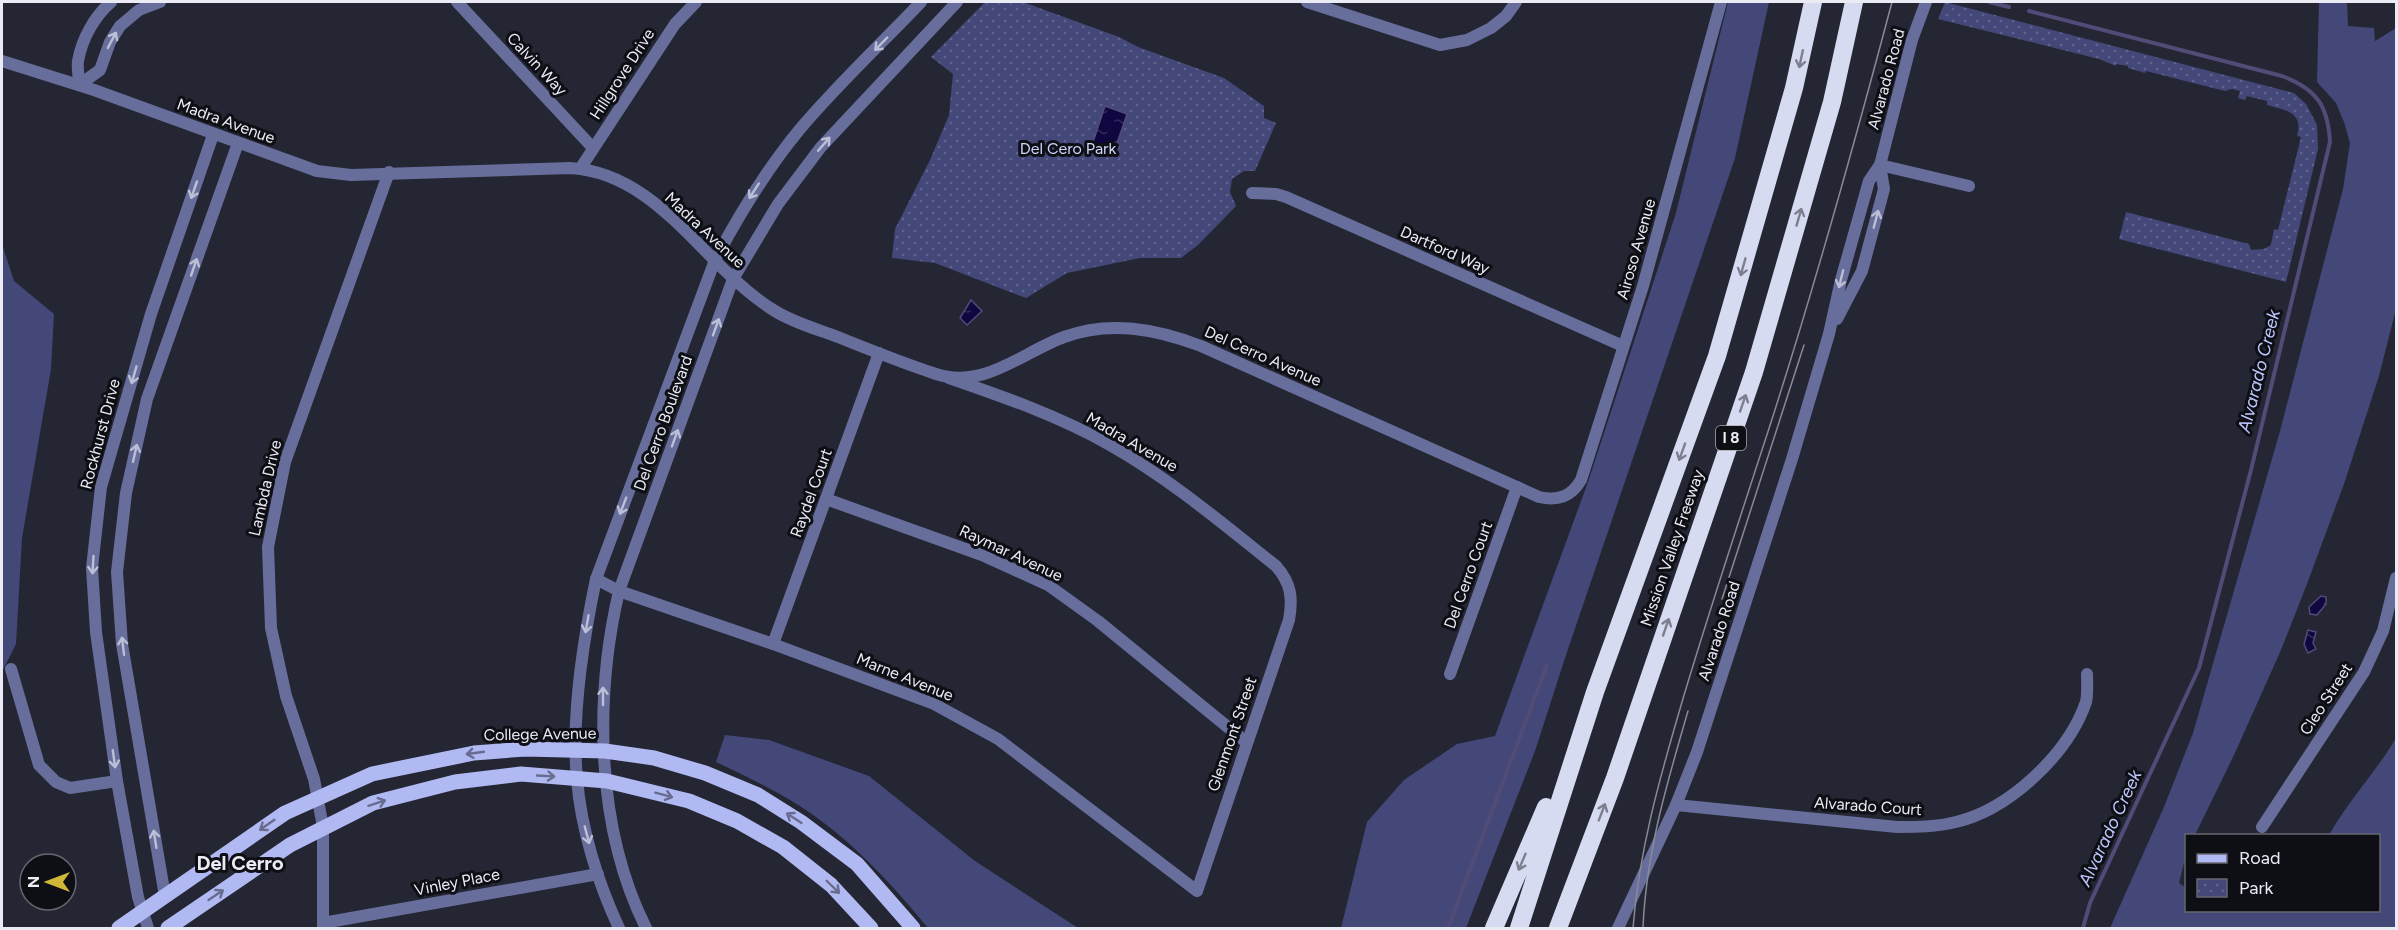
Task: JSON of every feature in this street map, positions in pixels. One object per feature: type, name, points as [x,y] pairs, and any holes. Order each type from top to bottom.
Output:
[{"type":"highway","name":"Mission Valley Freeway","points":[[1519,928],[1595,692],[1717,356],[1794,88],[1813,2]]},
{"type":"highway","name":"Mission Valley Freeway","points":[[1558,928],[1615,778],[1755,372],[1832,102],[1854,2]]},
{"type":"highway","points":[[1494,928],[1595,692]]},
{"type":"highway","points":[[1571,928],[1581,866]]},
{"type":"main road","name":"College Avenue","points":[[119,928],[285,813],[372,774],[444,758],[495,750],[576,749],[605,751],[666,761],[705,773],[758,795],[801,822],[857,864],[913,928]]},
{"type":"main road","points":[[168,928],[290,845],[374,803],[455,782],[521,774],[607,781],[689,801],[737,821],[783,847],[831,885],[872,928]]},
{"type":"street","points":[[79,85],[78,62],[87,33],[101,11],[111,2]]},
{"type":"street","points":[[79,85],[100,70],[110,42],[120,26],[139,10],[160,2]]},
{"type":"street","name":"Calvin Way","points":[[457,2],[593,148]]},
{"type":"street","name":"Hillgrove Drive","points":[[580,169],[675,24],[696,2]]},
{"type":"street","name":"Del Cerro Boulevard","points":[[619,928],[598,874],[582,816],[577,778],[576,749],[586,628],[596,579],[715,260],[734,223],[778,157],[820,106],[921,2]]},
{"type":"street","name":"Del Cerro Boulevard","points":[[646,928],[621,867],[607,781],[603,690],[609,633],[619,591],[734,279],[778,204],[821,147],[957,2]]},
{"type":"street","points":[[1306,2],[1440,45],[1467,40],[1491,28],[1506,16],[1516,2]]},
{"type":"street","name":"Airoso Avenue","points":[[1563,498],[1576,489],[1581,480],[1643,286],[1721,2]]},
{"type":"street","name":"Alvarado Road","points":[[1618,928],[1676,805],[1696,752],[1789,470],[1829,334],[1841,280],[1869,181],[1880,165],[1912,40],[1926,2]]},
{"type":"street","name":"Madra Avenue","points":[[2,61],[79,85],[317,171],[351,175],[389,172],[580,169],[599,173],[630,186],[667,213],[734,279],[775,311],[879,353],[1030,407],[1085,432],[1142,464],[1178,488],[1276,566],[1290,587]]},
{"type":"street","name":"Rockhurst Drive","points":[[148,928],[142,913],[117,781],[96,632],[92,568],[101,487],[152,314],[213,135]]},
{"type":"street","points":[[165,896],[122,644],[117,572],[126,493],[147,399],[238,143]]},
{"type":"street","points":[[1880,165],[1969,186]]},
{"type":"street","name":"Alvarado Road","points":[[1829,334],[1862,272],[1884,189],[1880,165]]},
{"type":"street","name":"Lambda Drive","points":[[323,926],[323,827],[319,798],[286,696],[271,628],[268,547],[285,462],[380,190],[389,172]]},
{"type":"street","name":"Dartford Way","points":[[1251,193],[1276,194],[1286,197],[1623,346]]},
{"type":"street","name":"Del Cerro Avenue","points":[[939,375],[977,375],[1008,365],[1066,336],[1102,329],[1139,328],[1168,334],[1201,346],[1539,497],[1563,498]]},
{"type":"street","name":"Raydel Court","points":[[773,644],[879,353]]},
{"type":"street","name":"Del Cerro Court","points":[[1450,674],[1517,487]]},
{"type":"street","name":"Raymar Avenue","points":[[826,499],[982,555],[1048,585],[1098,621],[1246,742]]},
{"type":"street","name":"Cleo Street","points":[[2262,826],[2364,672],[2383,631],[2397,578]]},
{"type":"street","name":"Marne Avenue","points":[[596,579],[619,591],[773,644],[934,704],[998,739],[1197,891]]},
{"type":"street","name":"Glenmont Street","points":[[1197,891],[1289,620],[1292,597],[1290,587]]},
{"type":"street","points":[[11,669],[39,765],[56,782],[70,788],[117,781]]},
{"type":"street","name":"Alvarado Court","points":[[1676,805],[1897,826],[1933,826],[1957,822],[1983,812],[2025,787],[2064,745],[2086,700],[2087,674]]},
{"type":"street","name":"Vinley Place","points":[[323,926],[598,874]]},
{"type":"green space","name":"Del Cero Park","points":[[985,2],[1023,2],[1119,37],[1138,47],[1224,78],[1264,106],[1264,118],[1276,123],[1255,171],[1244,171],[1232,179],[1230,192],[1236,206],[1198,245],[1181,258],[1140,258],[1067,273],[1026,298],[935,263],[892,258],[895,229],[930,160],[949,115],[953,74],[931,57]]},
{"type":"green space","points":[[1728,2],[1769,2],[1735,158],[1535,751],[1466,928],[1341,928],[1367,822],[1404,780],[1457,744],[1495,736],[1588,482],[1676,213]]},
{"type":"green space","points":[[1945,2],[2294,93],[2306,104],[2317,125],[2318,149],[2286,282],[2119,239],[2126,212],[2249,244],[2251,250],[2264,249],[2271,245],[2274,229],[2278,230],[2301,137],[2297,136],[2298,122],[2291,113],[2267,105],[2267,101],[2247,96],[2245,100],[2238,98],[2240,91],[2232,89],[2225,91],[2146,71],[2145,73],[2128,68],[2128,66],[2116,64],[2116,66],[2099,59],[1938,19]]},
{"type":"green space","points":[[2319,2],[2347,2],[2348,26],[2374,28],[2375,41],[2396,28],[2396,309],[2379,376],[2344,484],[2307,584],[2281,650],[2195,834],[2185,834],[2185,859],[2179,883],[2185,887],[2185,912],[2380,912],[2380,834],[2330,834],[2396,738],[2396,928],[2110,928],[2164,807],[2193,733],[2280,431],[2343,189],[2350,143],[2336,103],[2317,82]]},
{"type":"green space","points":[[2,244],[14,281],[54,314],[51,369],[22,538],[16,644],[2,672]]},
{"type":"green space","points":[[725,735],[769,740],[869,776],[975,861],[1078,928],[928,928],[860,853],[821,821],[778,793],[716,762]]},
{"type":"water","points":[[1105,106],[1127,114],[1112,158],[1090,151]]},
{"type":"water","points":[[971,300],[982,311],[967,325],[960,318]]},
{"type":"water","points":[[2321,596],[2326,597],[2326,604],[2317,615],[2310,614],[2309,607]]},
{"type":"water","points":[[2308,630],[2316,632],[2313,643],[2316,649],[2308,653],[2304,644]]},
{"type":"waterway","name":"Alvarado Creek","points":[[1989,2],[2009,7]]},
{"type":"waterway","name":"Alvarado Creek","points":[[2029,11],[2294,81],[2318,100],[2327,118],[2330,142],[2251,470],[2199,668],[2090,903],[2083,928]]},
{"type":"waterway","points":[[1448,928],[1547,665]]},
{"type":"tram line","points":[[1633,928],[1645,842],[1666,758],[1701,639],[1813,285],[1892,2]]},
{"type":"tram line","points":[[1722,599],[1804,345]]},
{"type":"tram line","points":[[1643,928],[1653,845],[1688,711]]},
{"type":"district","name":"Del Cerro","points":[[240,863]]}]
